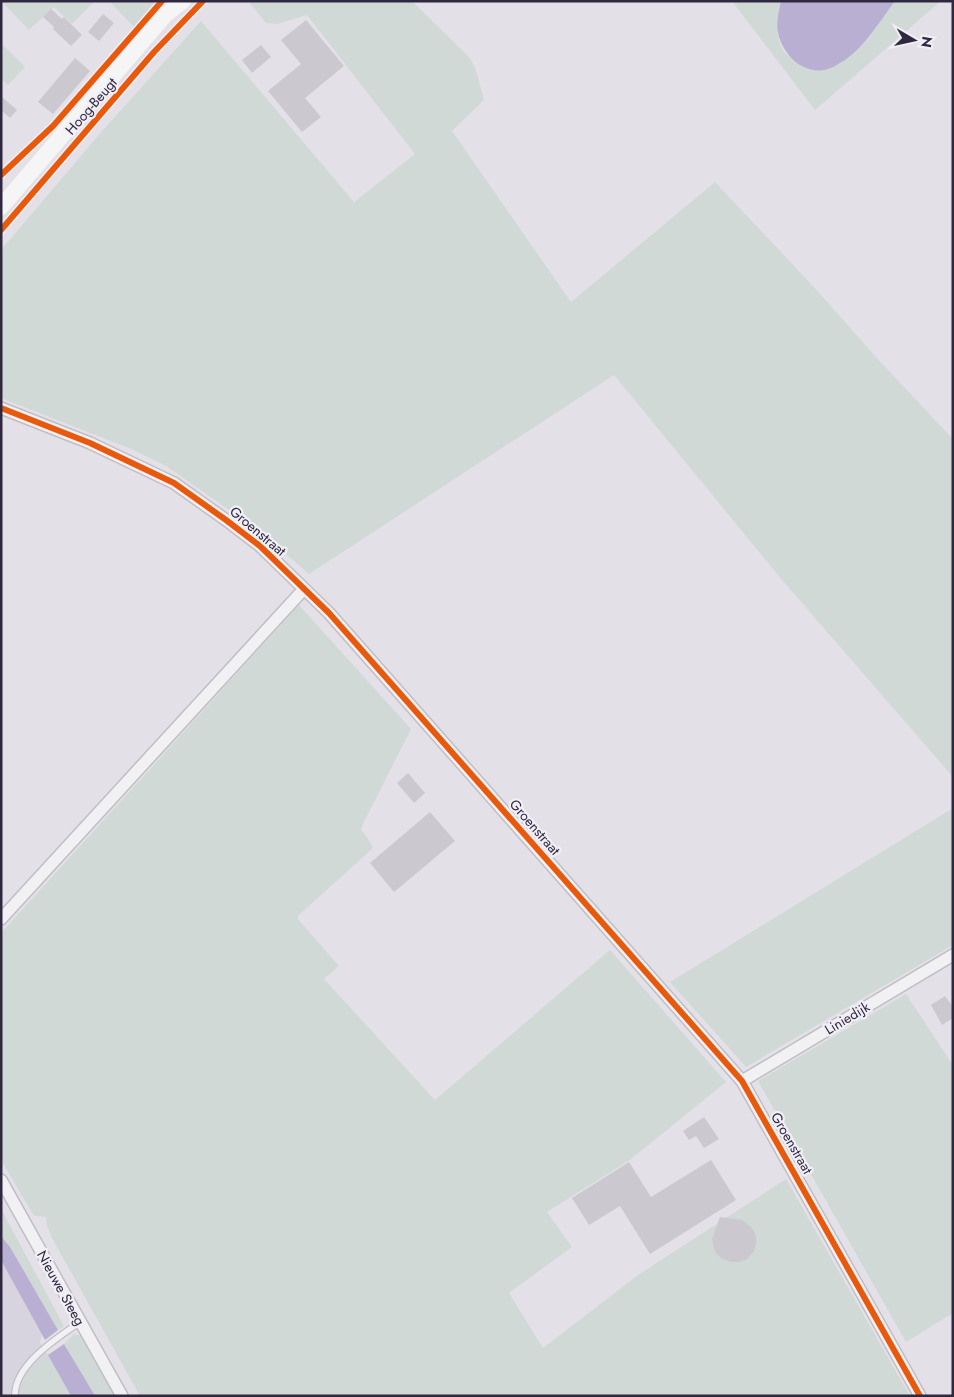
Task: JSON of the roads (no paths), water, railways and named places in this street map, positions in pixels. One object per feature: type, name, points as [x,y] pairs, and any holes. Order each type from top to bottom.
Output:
[{"type":"street","name":"Hoog-Beugt","points":[[1,207],[165,15],[183,1]]},
{"type":"street","name":"Groenstraat","points":[[1,408],[90,443],[174,483],[260,546],[342,627],[742,1081],[920,1396]]},
{"type":"street","points":[[1,919],[304,589]]},
{"type":"street","name":"Liniedijk","points":[[742,1081],[953,955]]},
{"type":"street","name":"Nieuwe Steeg","points":[[1,1180],[122,1396]]},
{"type":"lane","points":[[15,1396],[16,1383],[24,1369],[44,1350],[80,1322]]}]
